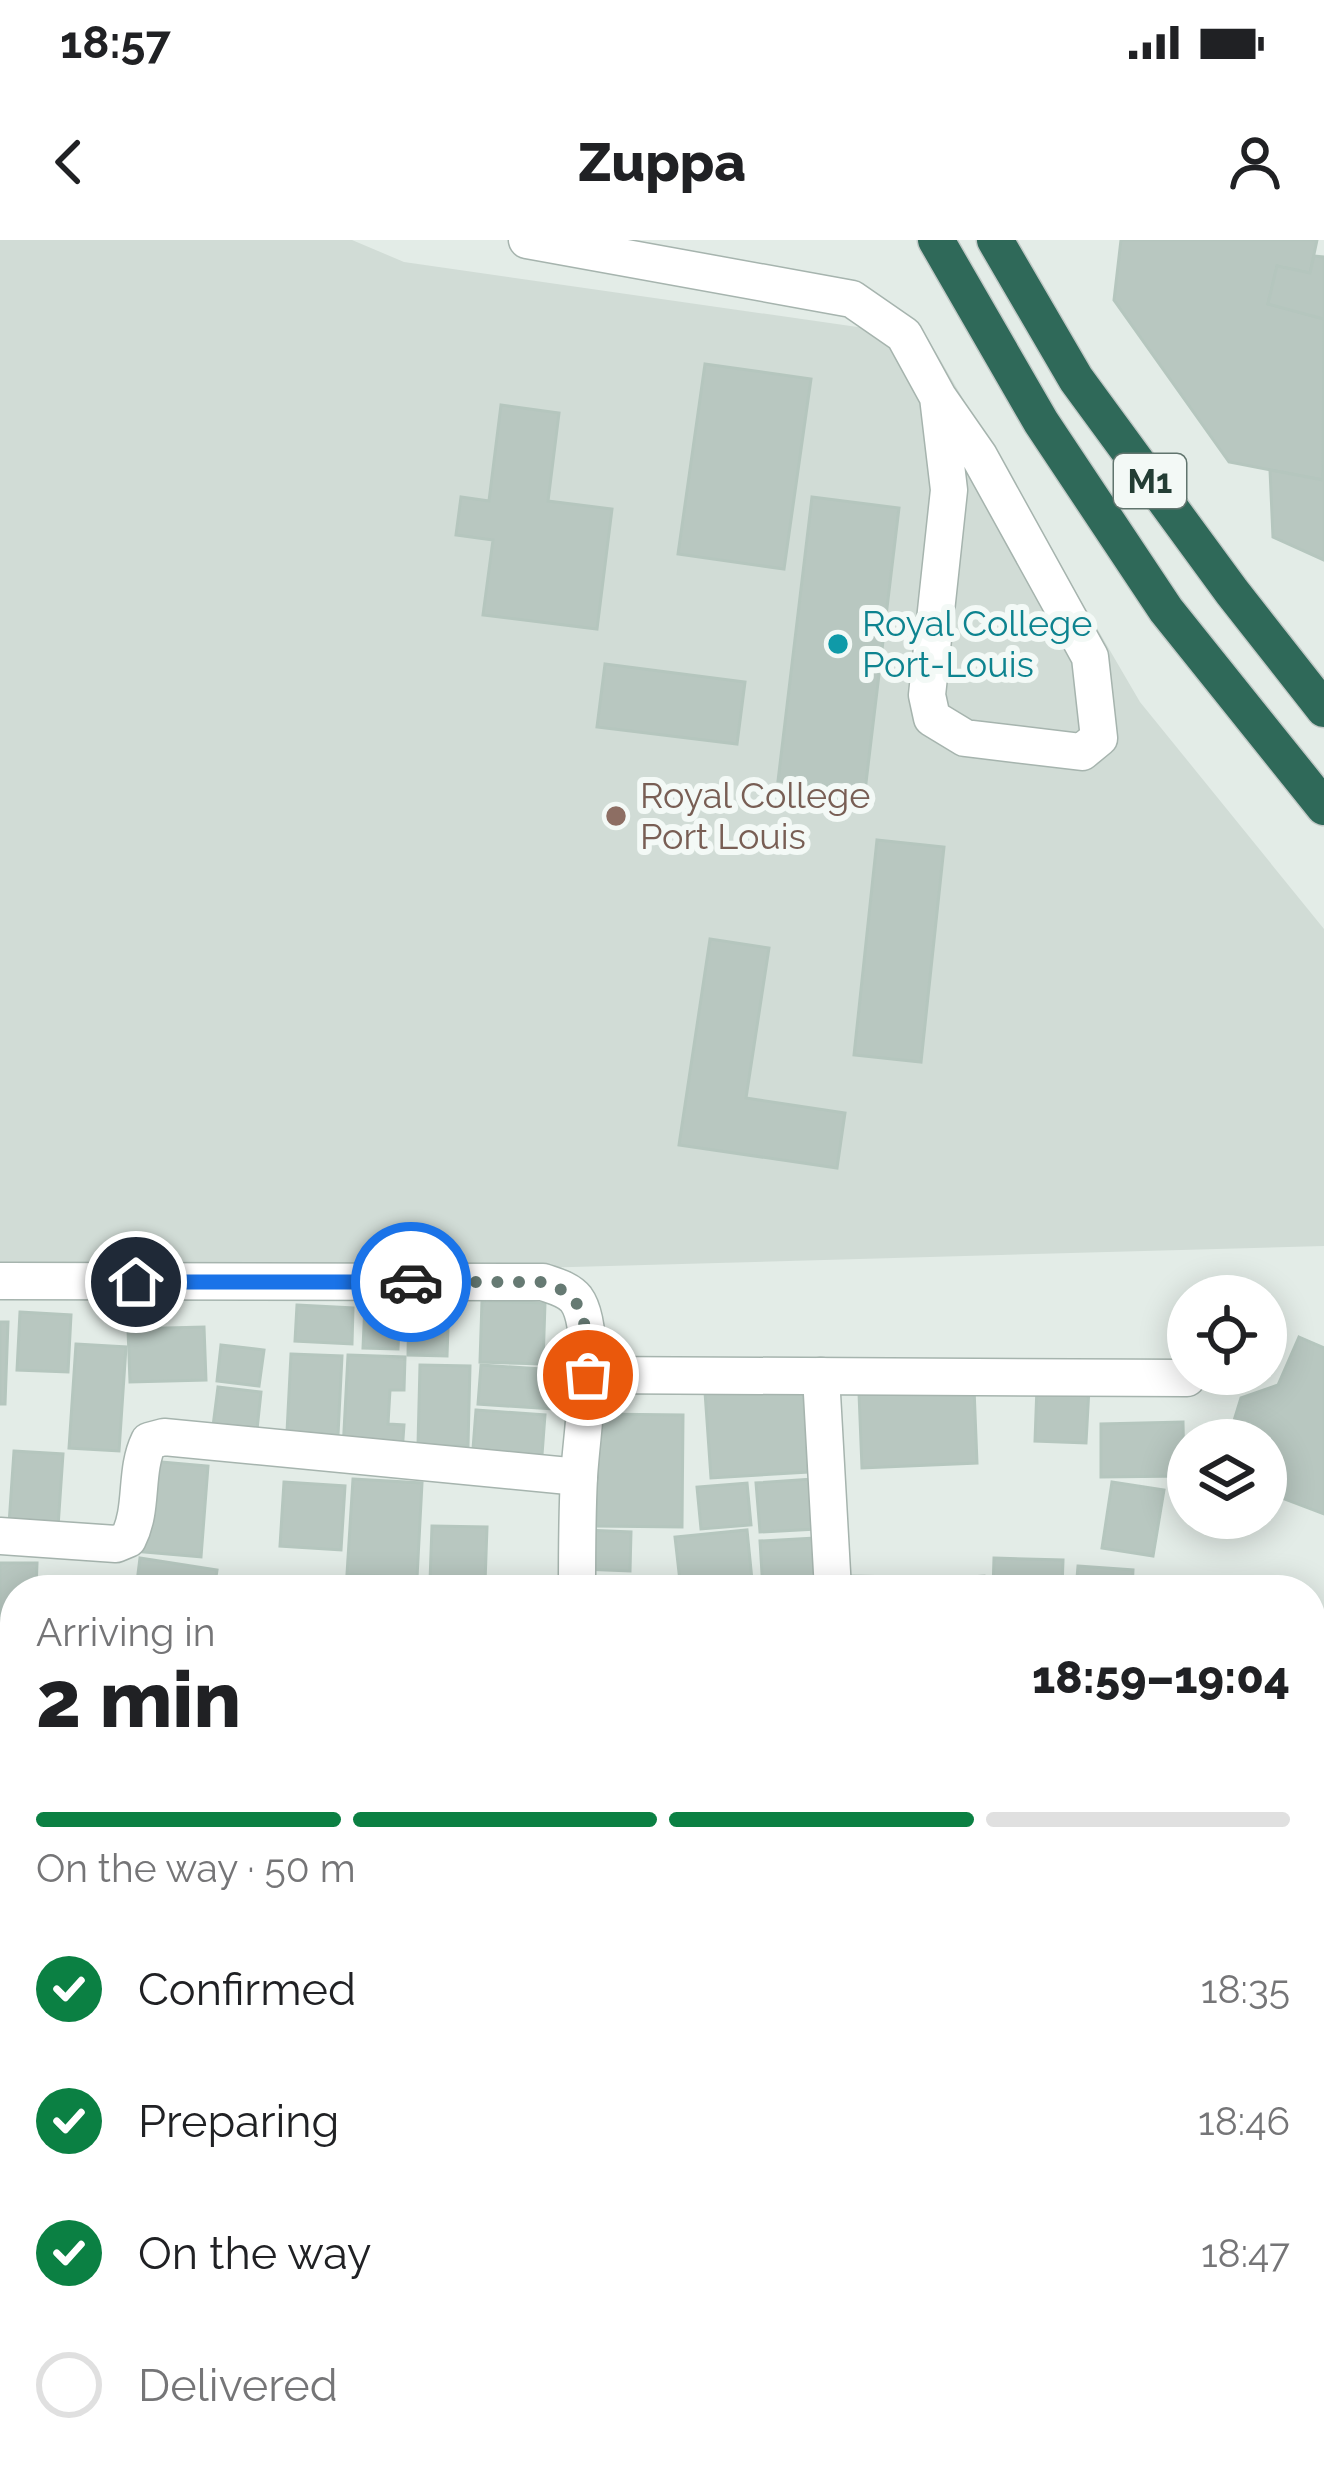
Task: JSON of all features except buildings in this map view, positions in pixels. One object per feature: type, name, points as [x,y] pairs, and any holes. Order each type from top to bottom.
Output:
[{"type":"highway","name":"M1","points":[[936,240],[1041,422],[1166,610],[1324,807]]},
{"type":"highway","name":"M1","points":[[995,240],[1076,379],[1217,573],[1324,709]]},
{"type":"street","points":[[527,240],[852,299],[904,335],[979,457],[1090,657],[1099,738],[1082,752],[965,738],[932,718],[927,695],[949,490],[938,397]]},
{"type":"street","points":[[0,1281],[543,1282],[574,1296],[581,1311],[588,1375],[577,1575]]},
{"type":"street","points":[[588,1375],[1167,1378]]},
{"type":"street","points":[[821,1376],[832,1575]]},
{"type":"street","points":[[0,1536],[116,1544],[128,1539],[136,1524],[142,1456],[149,1441],[164,1437],[579,1478]]},
{"type":"shaded area","name":"Royal College Port Louis","points":[[0,240],[352,240],[404,262],[927,337],[1140,702],[1324,929],[1324,1246],[0,1283]]},
{"type":"way so far","points":[[411,1282],[543,1282],[558,1287],[574,1296],[581,1311],[588,1375]]},
{"type":"place","name":"Royal College Port-Louis","points":[[838,644]]},
{"type":"place","name":"Royal College Port Louis","points":[[616,816]]},
{"type":"route","points":[[136,1282],[411,1282]]}]
